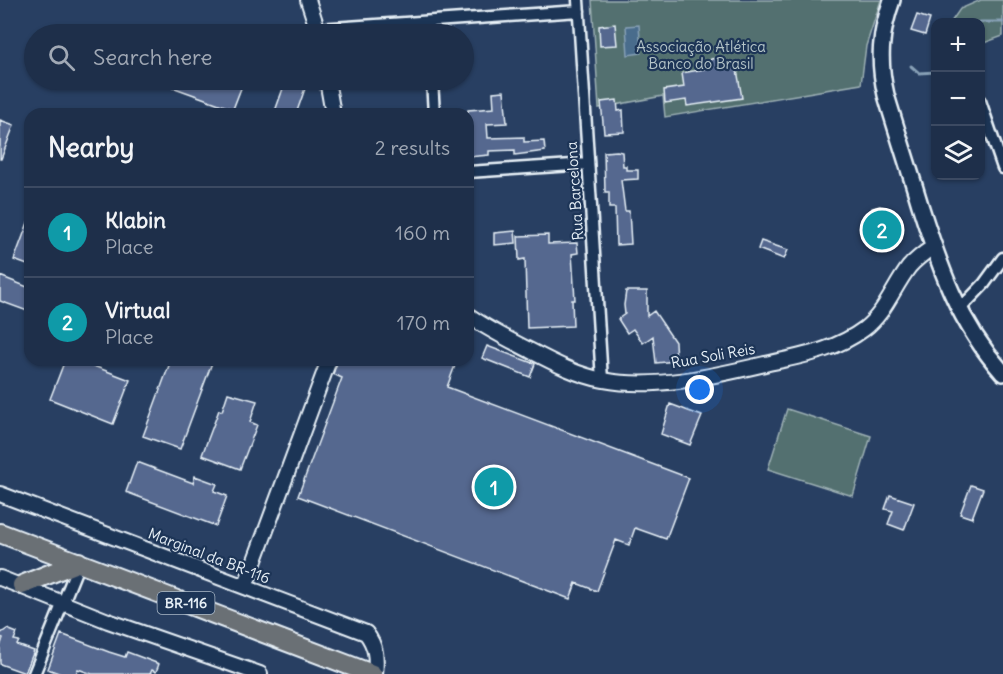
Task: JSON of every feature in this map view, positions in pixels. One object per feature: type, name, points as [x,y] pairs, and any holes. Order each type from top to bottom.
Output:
[{"type":"highway","name":"BR-116","points":[[0,533],[374,674]]},
{"type":"highway","points":[[22,585],[33,567],[33,545]]},
{"type":"highway","points":[[22,585],[79,562]]},
{"type":"main road","points":[[892,0],[881,42],[881,77],[945,280],[977,340],[1003,373]]},
{"type":"street","points":[[308,0],[316,24]]},
{"type":"street","points":[[399,24],[578,6]]},
{"type":"street","name":"Rua Barcelona","points":[[578,6],[602,380]]},
{"type":"street","points":[[329,90],[332,108]]},
{"type":"street","points":[[433,90],[434,108]]},
{"type":"street","points":[[985,113],[1003,168]]},
{"type":"street","points":[[474,172],[588,164]]},
{"type":"street","name":"Rua Soli Reis","points":[[474,319],[567,369],[602,380],[630,382],[682,380],[741,370],[830,348],[849,339],[878,316],[909,268],[918,257],[933,247]]},
{"type":"street","points":[[959,310],[984,284],[1003,258]]},
{"type":"street","points":[[244,587],[327,366]]},
{"type":"street","name":"Marginal da BR-116","points":[[0,494],[366,633],[376,650],[374,674]]},
{"type":"street","points":[[34,674],[79,562]]},
{"type":"street","points":[[0,578],[108,621],[260,674]]},
{"type":"green space","name":"Associação Atlética Banco do Brasil","points":[[592,0],[881,0],[866,46],[861,84],[665,117],[663,96],[599,108]]},
{"type":"green space","points":[[981,0],[1003,0],[1003,36],[985,43],[985,18],[954,18],[960,9]]},
{"type":"green space","points":[[787,409],[871,436],[853,496],[768,469]]},
{"type":"water","points":[[639,25],[641,53],[628,55],[626,26]]},
{"type":"building","points":[[917,15],[930,19],[925,35],[911,31]]},
{"type":"building","points":[[615,24],[617,45],[600,46],[599,26]]},
{"type":"building","points":[[719,58],[728,65],[736,64],[742,98],[687,106],[686,100],[665,103],[664,90],[684,87],[682,73],[704,69],[711,59]]},
{"type":"building","points":[[181,90],[240,90],[233,108]]},
{"type":"building","points":[[282,90],[304,90],[298,108],[276,108]]},
{"type":"building","points":[[504,91],[507,123],[487,124],[488,138],[524,137],[524,142],[544,141],[545,151],[515,155],[515,150],[489,151],[489,155],[474,156],[474,110],[494,108],[493,92]]},
{"type":"building","points":[[617,100],[618,111],[623,110],[624,132],[604,133],[601,102]]},
{"type":"building","points":[[0,120],[14,125],[1,159],[0,159]]},
{"type":"building","points":[[604,152],[622,152],[623,166],[626,166],[626,170],[638,170],[638,179],[621,180],[625,211],[629,211],[631,244],[616,245],[615,208],[609,208],[609,192],[605,192]]},
{"type":"building","points":[[880,206],[881,211],[890,210],[895,238],[887,240],[888,246],[879,247],[877,236],[873,236],[870,225],[875,224],[872,208]]},
{"type":"building","points":[[515,231],[516,243],[494,245],[494,233]]},
{"type":"building","points":[[24,233],[24,264],[14,260]]},
{"type":"building","points":[[548,235],[548,244],[577,243],[578,253],[572,254],[575,300],[572,300],[573,326],[527,328],[525,259],[519,260],[518,236]]},
{"type":"building","points":[[761,241],[788,250],[784,259],[758,249]]},
{"type":"building","points":[[0,276],[24,286],[24,310],[0,301]]},
{"type":"building","points":[[626,291],[647,291],[647,316],[654,311],[675,342],[676,361],[656,363],[653,336],[643,343],[633,329],[627,333],[618,319],[625,314]]},
{"type":"building","points":[[487,346],[535,364],[530,377],[482,358]]},
{"type":"building","points":[[63,366],[94,366],[130,380],[113,424],[50,399]]},
{"type":"building","points":[[169,366],[211,366],[180,449],[143,436]]},
{"type":"building","points":[[336,366],[455,366],[447,387],[689,478],[666,539],[635,528],[629,545],[616,540],[597,591],[576,583],[570,599],[298,496],[342,378],[333,374]]},
{"type":"building","points":[[228,393],[257,401],[250,422],[257,425],[240,469],[202,455]]},
{"type":"building","points":[[670,404],[702,416],[690,445],[661,434]]},
{"type":"building","points":[[137,462],[193,483],[195,476],[217,484],[214,491],[227,496],[216,526],[126,492]]},
{"type":"building","points":[[971,485],[983,489],[972,518],[960,514]]},
{"type":"building","points":[[890,495],[914,503],[904,530],[888,524],[893,511],[885,509]]},
{"type":"building","points":[[7,629],[17,633],[14,640],[19,641],[17,645],[34,651],[25,673],[0,664],[0,647],[3,638],[0,634]]},
{"type":"building","points":[[61,634],[125,657],[127,652],[159,664],[156,672],[152,670],[150,674],[92,674],[78,669],[76,674],[61,674],[48,669]]},
{"type":"waterway","points":[[985,22],[1003,22]]},
{"type":"waterway","points":[[911,66],[919,73],[931,72]]},
{"type":"place","name":"Virtual","points":[[882,230]]},
{"type":"place","name":"Klabin","points":[[494,487]]}]
